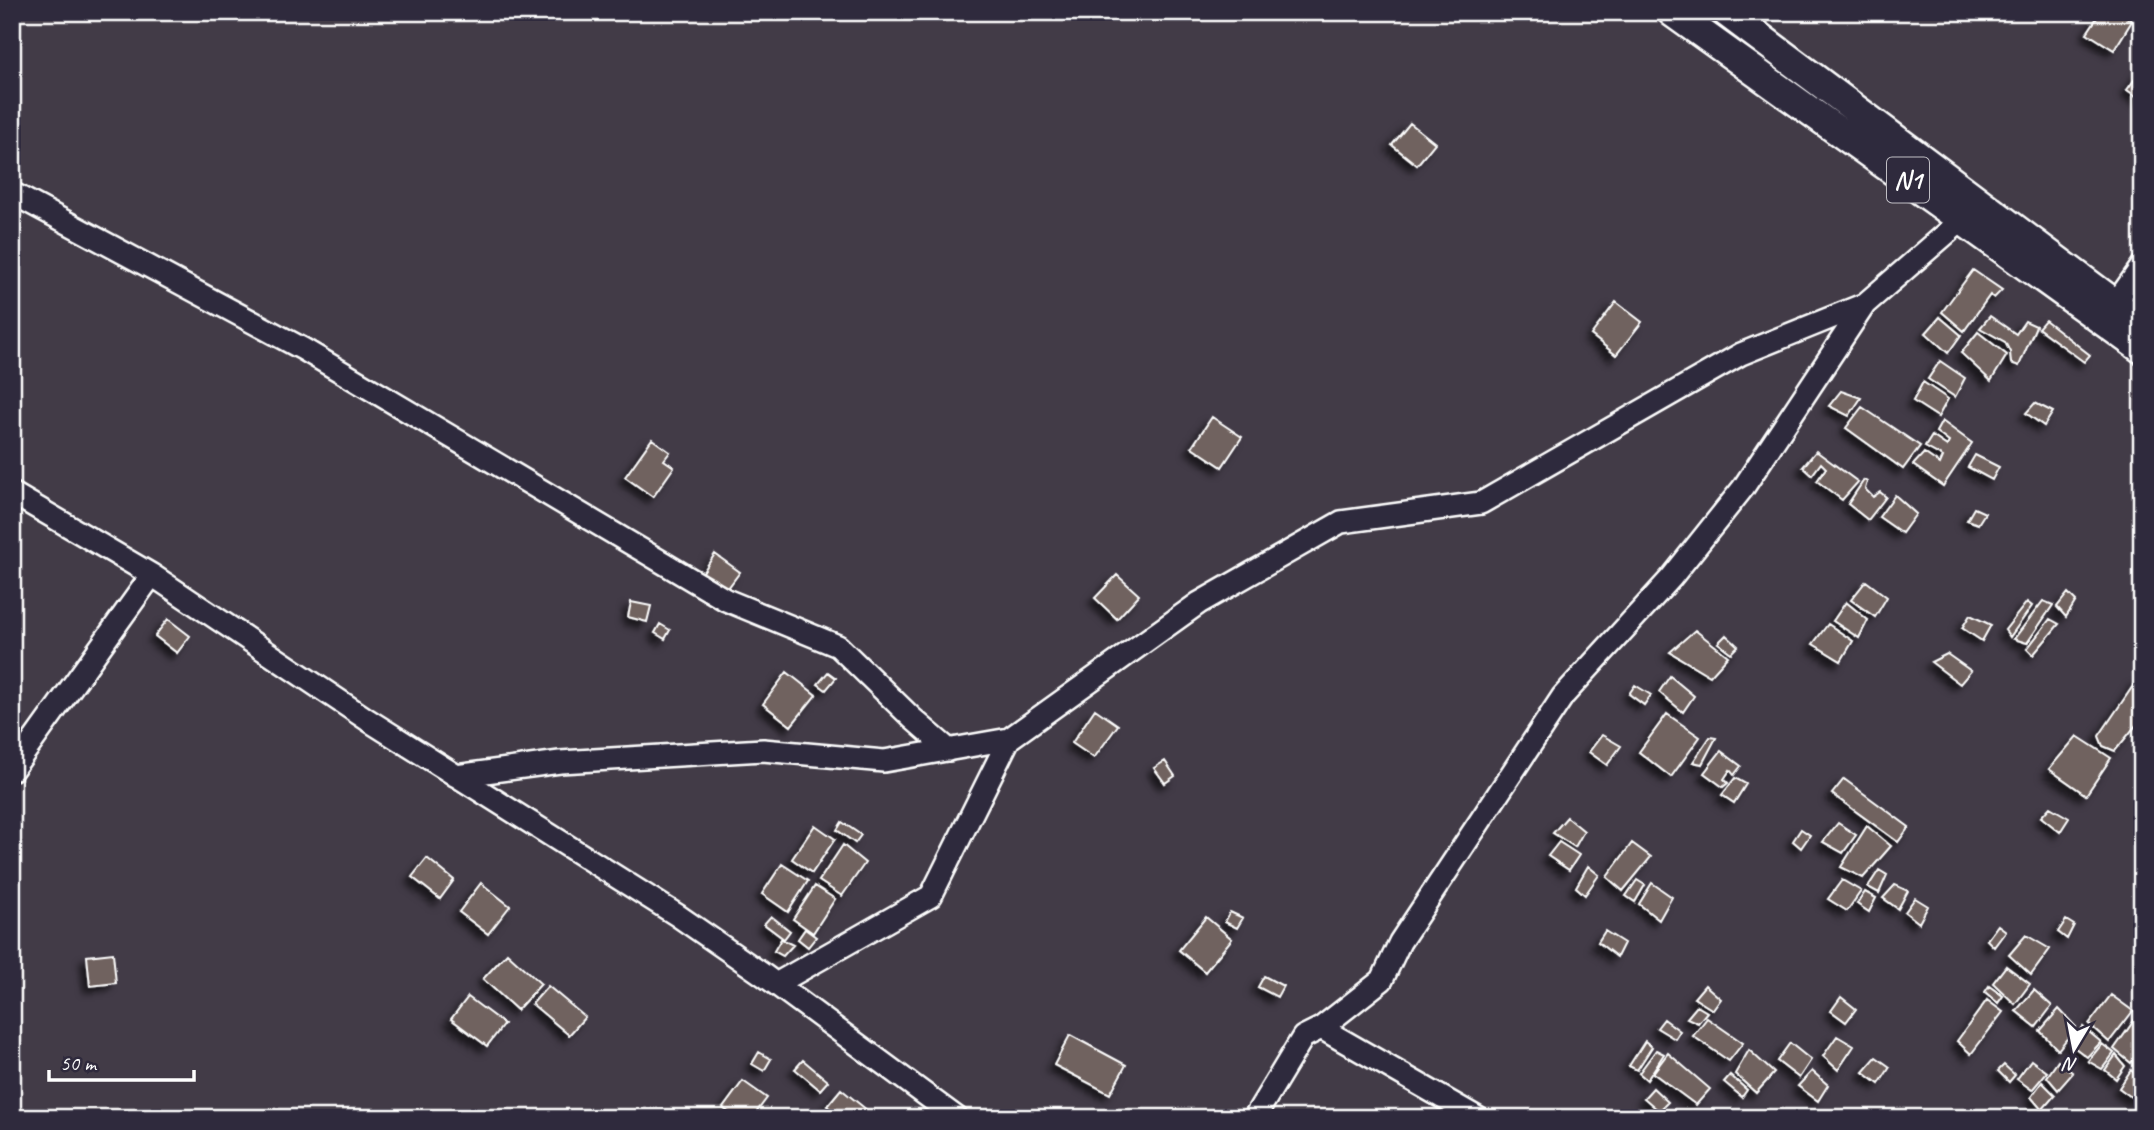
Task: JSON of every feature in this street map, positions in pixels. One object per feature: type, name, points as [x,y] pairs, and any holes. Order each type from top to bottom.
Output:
[{"type":"main road","name":"N1","points":[[1672,12],[2142,349]]},
{"type":"main road","name":"N1","points":[[1726,12],[2142,324]]},
{"type":"street","points":[[12,193],[303,349],[726,600],[838,646],[949,750]]},
{"type":"street","points":[[1254,1118],[1303,1037],[1321,1028],[1382,980],[1400,942],[1427,905],[1489,805],[1563,695],[1671,578],[1743,488],[1865,304],[1962,220]]},
{"type":"street","points":[[2115,304],[2142,266]]},
{"type":"street","points":[[456,776],[560,762],[763,750],[884,761],[1009,739],[1199,603],[1341,522],[1481,503],[1741,354],[1865,304]]},
{"type":"street","points":[[12,493],[152,575],[456,776],[677,915],[776,984],[957,1118]]},
{"type":"street","points":[[12,771],[152,575]]},
{"type":"street","points":[[776,984],[931,896],[1009,739]]},
{"type":"street","points":[[1321,1028],[1478,1118]]},
{"type":"building","points":[[2101,12],[2119,12],[2132,21],[2114,50],[2087,33]]},
{"type":"building","points":[[2142,69],[2142,100],[2127,90]]},
{"type":"building","points":[[1410,123],[1435,143],[1417,165],[1392,145]]},
{"type":"building","points":[[1973,270],[2002,290],[1994,298],[1990,295],[1964,331],[1942,312]]},
{"type":"building","points":[[1616,302],[1642,322],[1616,355],[1591,335]]},
{"type":"building","points":[[1990,316],[2016,334],[2025,321],[2036,326],[2019,366],[2011,363],[2005,342],[1980,328]]},
{"type":"building","points":[[1940,317],[1961,335],[1948,353],[1926,333]]},
{"type":"building","points":[[2045,320],[2090,355],[2084,362],[2038,328]]},
{"type":"building","points":[[1978,332],[2007,355],[1991,381],[1961,353]]},
{"type":"building","points":[[1940,361],[1965,378],[1955,397],[1928,379]]},
{"type":"building","points":[[1923,382],[1948,399],[1938,417],[1913,401]]},
{"type":"building","points":[[1841,391],[1861,398],[1849,416],[1829,406]]},
{"type":"building","points":[[2035,403],[2053,412],[2044,426],[2026,413]]},
{"type":"building","points":[[1862,407],[1920,446],[1903,469],[1846,428]]},
{"type":"building","points":[[1212,417],[1242,437],[1222,467],[1192,447]]},
{"type":"building","points":[[1942,421],[1972,443],[1943,486],[1913,465],[1924,453],[1940,464],[1943,457],[1925,447],[1932,436],[1947,446],[1949,442],[1936,432]]},
{"type":"building","points":[[652,439],[670,452],[664,460],[674,467],[653,497],[625,477]]},
{"type":"building","points":[[1816,451],[1858,482],[1842,500],[1817,481],[1826,468],[1821,463],[1812,475],[1803,467]]},
{"type":"building","points":[[1975,455],[1999,467],[1992,480],[1968,467]]},
{"type":"building","points":[[1864,480],[1867,482],[1865,489],[1873,497],[1880,492],[1886,497],[1868,520],[1848,504]]},
{"type":"building","points":[[1895,495],[1916,514],[1902,533],[1879,517]]},
{"type":"building","points":[[1974,508],[1985,513],[1978,524],[1967,520]]},
{"type":"building","points":[[715,554],[740,572],[725,592],[701,575]]},
{"type":"building","points":[[1117,575],[1139,595],[1117,619],[1095,598]]},
{"type":"building","points":[[1866,581],[1887,597],[1875,617],[1851,600]]},
{"type":"building","points":[[2068,593],[2076,601],[2066,617],[2057,607]]},
{"type":"building","points":[[2043,601],[2053,605],[2027,643],[2014,639]]},
{"type":"building","points":[[631,602],[651,606],[647,622],[628,617]]},
{"type":"building","points":[[1846,602],[1868,620],[1859,638],[1833,621]]},
{"type":"building","points":[[2027,602],[2032,606],[2010,637],[2005,630]]},
{"type":"building","points":[[1970,615],[1991,625],[1982,641],[1962,628]]},
{"type":"building","points":[[168,619],[190,636],[177,653],[155,636]]},
{"type":"building","points":[[2050,619],[2059,624],[2033,655],[2027,649]]},
{"type":"building","points":[[660,624],[670,630],[665,639],[655,633]]},
{"type":"building","points":[[1828,624],[1853,641],[1841,661],[1813,644]]},
{"type":"building","points":[[1695,630],[1728,656],[1710,676],[1670,652]]},
{"type":"building","points":[[1726,635],[1738,646],[1731,653],[1718,643]]},
{"type":"building","points":[[1947,654],[1971,671],[1960,684],[1931,662]]},
{"type":"building","points":[[787,672],[816,695],[791,726],[763,704]]},
{"type":"building","points":[[828,672],[836,678],[826,690],[818,684]]},
{"type":"building","points":[[1670,676],[1694,696],[1683,712],[1659,692]]},
{"type":"building","points":[[2137,680],[2142,683],[2142,718],[2115,751],[2103,746],[2099,736]]},
{"type":"building","points":[[1635,685],[1651,695],[1644,705],[1629,694]]},
{"type":"building","points":[[1095,709],[1118,725],[1094,758],[1072,743]]},
{"type":"building","points":[[1667,714],[1700,737],[1671,777],[1639,752]]},
{"type":"building","points":[[1602,735],[1621,746],[1607,765],[1589,752]]},
{"type":"building","points":[[2077,736],[2111,758],[2086,795],[2049,769]]},
{"type":"building","points":[[1710,737],[1716,738],[1702,764],[1693,762]]},
{"type":"building","points":[[1721,751],[1741,766],[1734,775],[1730,770],[1724,779],[1728,783],[1723,787],[1704,773]]},
{"type":"building","points":[[1165,761],[1175,776],[1165,783],[1154,768]]},
{"type":"building","points":[[1735,778],[1746,784],[1734,803],[1722,795]]},
{"type":"building","points":[[1844,779],[1909,827],[1898,842],[1832,794]]},
{"type":"building","points":[[2050,807],[2069,818],[2060,832],[2041,817]]},
{"type":"building","points":[[1567,817],[1584,831],[1575,847],[1553,833]]},
{"type":"building","points":[[842,822],[861,835],[855,843],[837,830]]},
{"type":"building","points":[[1838,823],[1856,835],[1843,853],[1823,842]]},
{"type":"building","points":[[815,825],[835,839],[812,873],[792,859]]},
{"type":"building","points":[[1867,826],[1891,846],[1863,878],[1841,867]]},
{"type":"building","points":[[1801,829],[1810,835],[1801,848],[1793,841]]},
{"type":"building","points":[[1559,842],[1579,855],[1569,870],[1548,856]]},
{"type":"building","points":[[1632,843],[1651,857],[1623,891],[1607,877]]},
{"type":"building","points":[[843,845],[865,863],[842,896],[819,881]]},
{"type":"building","points":[[427,858],[454,880],[440,899],[412,877]]},
{"type":"building","points":[[782,864],[808,881],[788,912],[762,894]]},
{"type":"building","points":[[1588,866],[1599,875],[1585,895],[1576,887]]},
{"type":"building","points":[[1879,870],[1887,875],[1879,893],[1868,887]]},
{"type":"building","points":[[1637,880],[1645,885],[1635,902],[1626,896]]},
{"type":"building","points":[[1842,880],[1861,891],[1847,911],[1828,899]]},
{"type":"building","points":[[481,883],[510,906],[488,934],[459,912]]},
{"type":"building","points":[[1652,883],[1672,897],[1659,920],[1639,904]]},
{"type":"building","points":[[1895,885],[1908,891],[1898,909],[1883,898]]},
{"type":"building","points":[[815,886],[835,899],[813,933],[793,919]]},
{"type":"building","points":[[1865,892],[1876,898],[1869,912],[1857,904]]},
{"type":"building","points":[[1915,898],[1928,906],[1919,923],[1905,912]]},
{"type":"building","points":[[1230,912],[1243,918],[1237,928],[1225,922]]},
{"type":"building","points":[[771,916],[790,931],[784,939],[764,924]]},
{"type":"building","points":[[1206,917],[1232,939],[1205,972],[1179,950]]},
{"type":"building","points":[[2066,920],[2074,925],[2067,939],[2058,932]]},
{"type":"building","points":[[1998,925],[2006,931],[1994,947],[1987,940]]},
{"type":"building","points":[[805,929],[816,937],[808,947],[798,939]]},
{"type":"building","points":[[1605,931],[1624,943],[1617,957],[1598,942]]},
{"type":"building","points":[[2026,935],[2050,949],[2031,975],[2009,955]]},
{"type":"building","points":[[781,939],[793,945],[783,956],[774,951]]},
{"type":"building","points":[[113,953],[116,983],[90,986],[87,956]]},
{"type":"building","points":[[507,953],[541,984],[517,1010],[483,979]]},
{"type":"building","points":[[2006,966],[2030,984],[2015,1004],[1993,983]]},
{"type":"building","points":[[1264,976],[1283,986],[1277,997],[1258,987]]},
{"type":"building","points":[[1705,985],[1721,999],[1713,1010],[1694,998]]},
{"type":"building","points":[[548,986],[585,1017],[569,1035],[532,1004]]},
{"type":"building","points":[[1989,986],[2003,996],[1998,1003],[1985,992]]},
{"type":"building","points":[[2034,990],[2052,1006],[2036,1027],[2016,1011]]},
{"type":"building","points":[[2111,995],[2133,1011],[2109,1042],[2089,1024]]},
{"type":"building","points":[[468,997],[504,1024],[487,1046],[451,1019]]},
{"type":"building","points":[[1841,997],[1856,1009],[1846,1022],[1831,1011]]},
{"type":"building","points":[[1987,1000],[2003,1012],[1971,1054],[1957,1041]]},
{"type":"building","points":[[1697,1006],[1707,1012],[1698,1023],[1687,1018]]},
{"type":"building","points":[[2059,1009],[2076,1027],[2058,1050],[2040,1031]]},
{"type":"building","points":[[2138,1015],[2142,1018],[2142,1048],[2131,1063],[2114,1049]]},
{"type":"building","points":[[1707,1018],[1743,1043],[1729,1061],[1693,1036]]},
{"type":"building","points":[[1664,1019],[1680,1031],[1675,1039],[1657,1028]]},
{"type":"building","points":[[2083,1027],[2101,1042],[2087,1057],[2070,1044]]},
{"type":"building","points":[[1070,1035],[1126,1065],[1110,1094],[1054,1065]]},
{"type":"building","points":[[1837,1036],[1854,1046],[1838,1070],[1823,1056]]},
{"type":"building","points":[[1645,1041],[1652,1047],[1637,1070],[1629,1066]]},
{"type":"building","points":[[1790,1043],[1811,1060],[1799,1078],[1777,1061]]},
{"type":"building","points":[[2102,1044],[2114,1053],[2102,1069],[2088,1061]]},
{"type":"building","points":[[1656,1050],[1664,1054],[1647,1080],[1639,1073]]},
{"type":"building","points":[[1749,1050],[1774,1073],[1756,1093],[1735,1074]]},
{"type":"building","points":[[759,1052],[771,1059],[764,1071],[752,1064]]},
{"type":"building","points":[[1668,1053],[1710,1089],[1696,1105],[1653,1073]]},
{"type":"building","points":[[2116,1055],[2125,1066],[2116,1079],[2105,1070]]},
{"type":"building","points":[[1876,1057],[1890,1067],[1879,1084],[1863,1072]]},
{"type":"building","points":[[803,1060],[828,1081],[820,1090],[795,1069]]},
{"type":"building","points":[[2031,1060],[2047,1072],[2032,1090],[2017,1079]]},
{"type":"building","points":[[2058,1061],[2073,1073],[2058,1090],[2047,1077]]},
{"type":"building","points":[[2004,1065],[2015,1075],[2009,1082],[1998,1071]]},
{"type":"building","points":[[2131,1070],[2142,1080],[2142,1092],[2135,1100],[2119,1088]]},
{"type":"building","points":[[1812,1071],[1828,1085],[1818,1101],[1798,1086]]},
{"type":"building","points":[[1730,1075],[1747,1090],[1742,1097],[1724,1082]]},
{"type":"building","points":[[743,1081],[767,1098],[752,1118],[737,1118],[723,1108]]},
{"type":"building","points":[[2042,1082],[2055,1095],[2042,1110],[2031,1097]]},
{"type":"building","points":[[1653,1088],[1668,1102],[1659,1111],[1644,1098]]},
{"type":"building","points":[[841,1089],[867,1110],[860,1118],[841,1118],[827,1106]]}]
